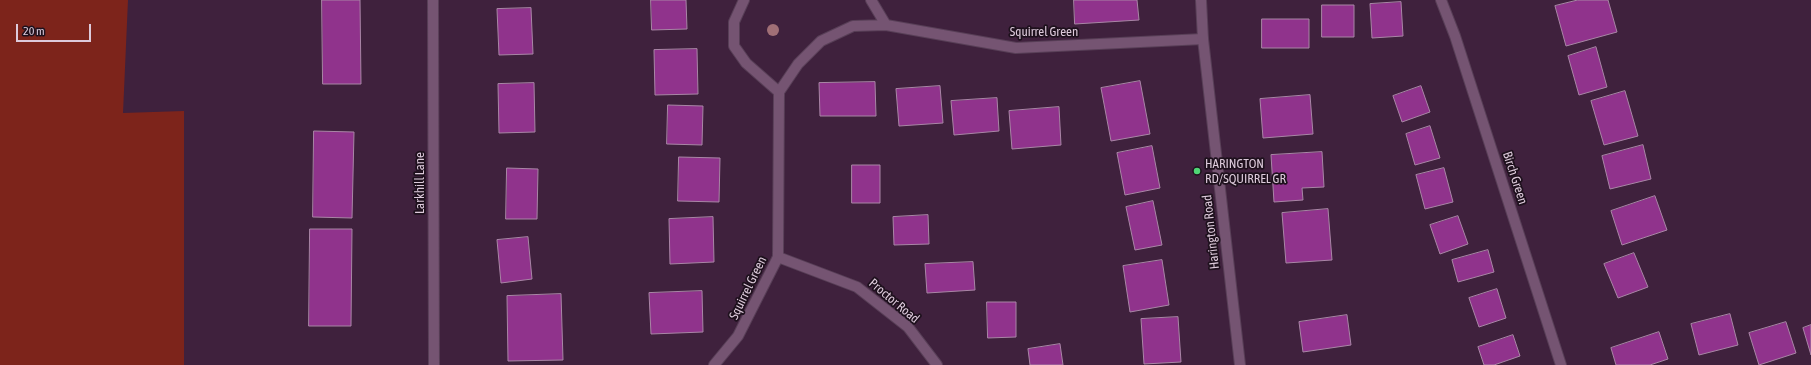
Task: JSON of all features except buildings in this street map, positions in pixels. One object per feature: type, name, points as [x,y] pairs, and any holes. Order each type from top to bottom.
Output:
[{"type":"street","name":"Larkhill Lane","points":[[433,0],[434,365]]},
{"type":"street","points":[[744,0],[734,22],[734,46],[746,63],[779,92]]},
{"type":"street","points":[[871,0],[886,24]]},
{"type":"street","name":"Harington Road","points":[[1201,0],[1203,39],[1240,365]]},
{"type":"street","name":"Birch Green","points":[[1441,0],[1455,36],[1561,365]]},
{"type":"street","name":"Squirrel Green","points":[[714,365],[738,336],[778,257],[779,92],[798,64],[821,41],[853,26],[886,24],[1016,48],[1203,39]]},
{"type":"street","name":"Proctor Road","points":[[778,257],[857,287],[908,327],[937,365]]},
{"type":"shaded area","points":[[0,0],[128,0],[123,113],[184,111],[184,365],[0,365]]},
{"type":"place","name":"HARINGTON RD/SQUIRREL GR","points":[[1197,171]]}]
